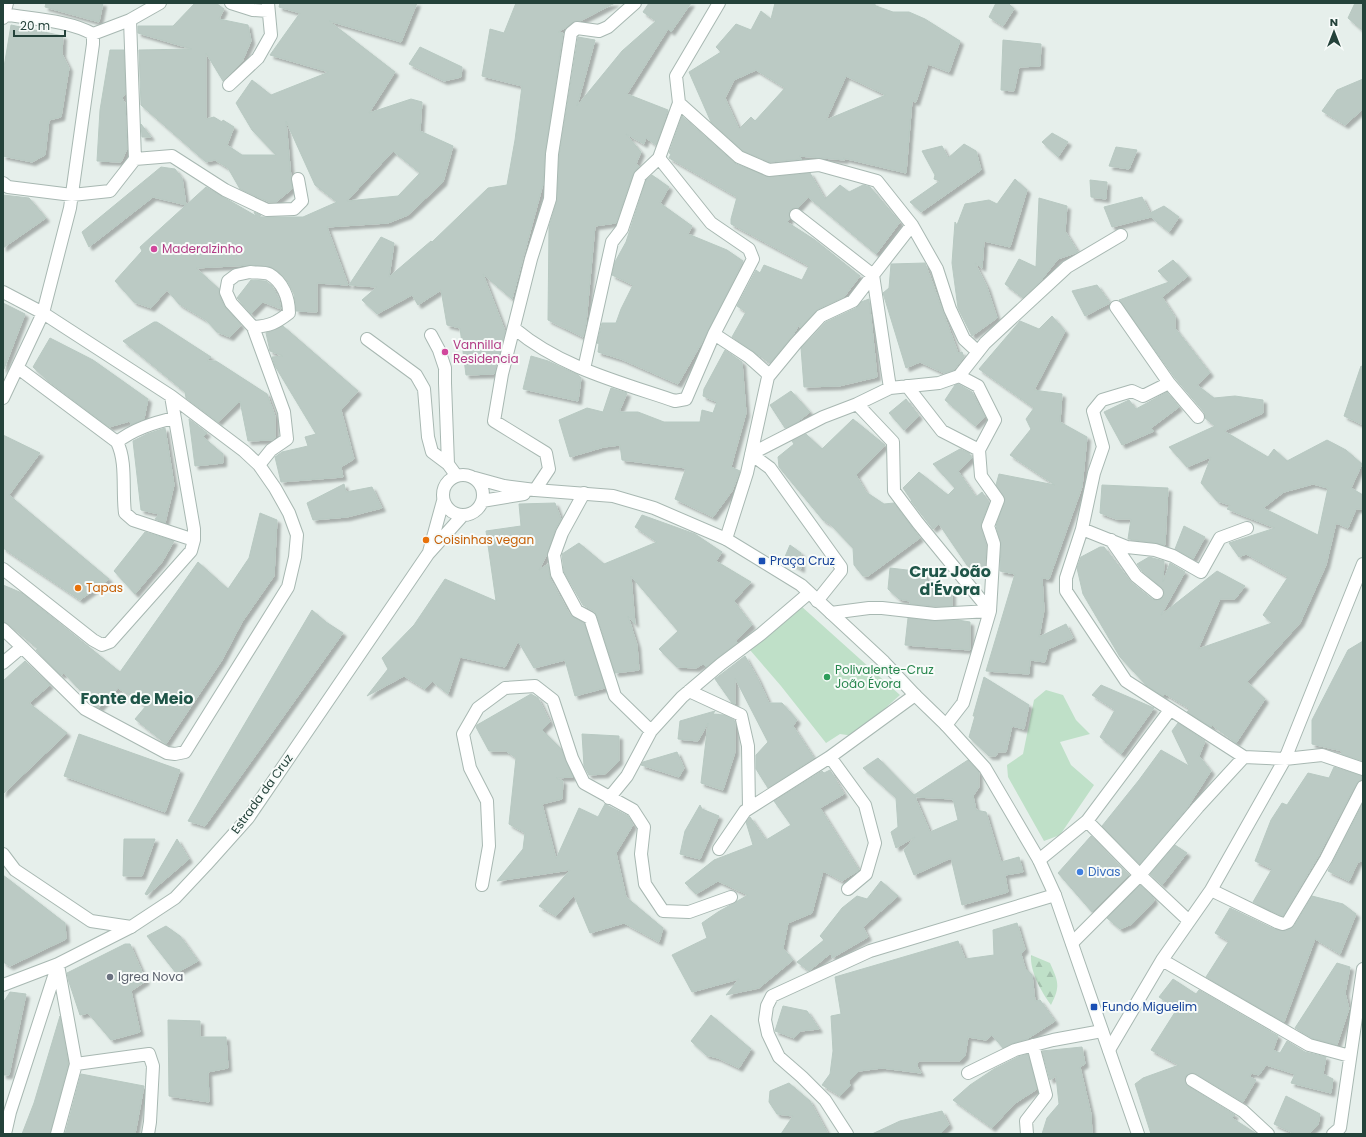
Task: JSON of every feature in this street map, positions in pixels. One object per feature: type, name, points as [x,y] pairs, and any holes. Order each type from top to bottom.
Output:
[{"type":"street","points":[[93,34],[130,20],[160,3]]},
{"type":"street","points":[[230,85],[258,58],[271,35],[268,7],[253,10],[231,3]]},
{"type":"street","points":[[541,491],[549,469],[546,453],[494,421],[502,374],[515,328],[531,259],[550,199],[552,154],[571,33],[577,28],[599,31],[608,27],[635,3]]},
{"type":"street","points":[[584,370],[612,242],[622,229],[640,176],[659,158],[679,103],[676,76],[720,3]]},
{"type":"street","points":[[4,12],[65,24],[85,29],[93,34]]},
{"type":"street","points":[[3,183],[8,187],[72,195],[110,191],[135,159],[130,20]]},
{"type":"street","points":[[3,398],[43,313],[70,208],[93,44],[93,34]]},
{"type":"street","points":[[679,103],[739,157],[769,170],[819,165],[877,181],[912,225],[937,269],[950,309],[964,340],[978,352]]},
{"type":"street","points":[[135,159],[172,156],[225,190],[267,210],[294,209],[302,200],[298,179]]},
{"type":"street","points":[[515,328],[529,340],[546,351],[584,370],[675,401],[686,399],[714,334],[754,259],[749,249],[710,223],[659,158]]},
{"type":"street","points":[[796,215],[874,275],[890,388]]},
{"type":"street","points":[[726,539],[747,473],[768,377],[821,316],[854,301],[912,225]]},
{"type":"street","points":[[750,454],[823,417],[857,404],[890,388],[939,383],[959,376],[985,343],[1067,267],[1121,235]]},
{"type":"street","points":[[253,327],[267,326],[280,320],[289,312],[289,301],[280,282],[268,274],[250,272],[236,275],[228,280],[226,292],[231,303],[253,327],[284,412],[286,439],[271,450],[259,466]]},
{"type":"street","points":[[3,292],[43,313],[171,396],[244,451],[259,466],[275,488],[290,513],[297,534],[295,557],[288,587],[185,752],[166,754],[85,709],[3,629]]},
{"type":"street","points":[[1116,308],[1169,383],[1198,417]]},
{"type":"street","points":[[714,334],[749,357],[767,373],[768,377]]},
{"type":"street","points":[[430,335],[439,350],[445,368],[448,464]]},
{"type":"street","points":[[367,339],[416,375],[424,389],[428,437],[432,452],[448,464],[456,475]]},
{"type":"street","points":[[18,368],[117,442],[121,449],[125,513],[133,520],[194,540]]},
{"type":"street","points":[[946,725],[963,703],[990,612],[994,544],[988,526],[998,500],[981,476],[979,450],[995,420],[978,386],[959,376]]},
{"type":"street","points":[[1169,383],[1143,396],[1132,391],[1102,400],[1093,411],[1103,447],[1094,472],[1082,530],[1066,578],[1066,591],[1126,681],[1244,757],[1285,759],[1322,755],[1363,769]]},
{"type":"street","points":[[907,386],[942,431],[979,450]]},
{"type":"street","points":[[5,573],[93,640],[102,645],[110,642],[191,550],[194,540],[194,529],[171,396]]},
{"type":"street","points":[[857,404],[893,442],[894,491],[990,612]]},
{"type":"street","points":[[117,442],[128,434],[151,424],[174,418]]},
{"type":"street","points":[[609,798],[627,776],[650,731],[682,697],[721,664],[813,597],[841,571],[841,567],[770,468],[750,454]]},
{"type":"street","points":[[475,478],[482,488],[482,501],[475,511],[463,515],[451,511],[443,501],[442,495],[446,483],[456,475],[462,474],[504,486],[541,491],[613,496],[654,508],[726,539],[801,585],[884,662],[914,695],[946,725],[985,768],[1039,860],[1055,895],[1138,1134]]},
{"type":"street","points":[[482,501],[510,495],[541,491]]},
{"type":"street","points":[[584,493],[562,533],[554,555],[557,574],[577,611],[590,618],[615,696],[650,731]]},
{"type":"street","name":"Estrada da Cruz","points":[[428,554],[443,501]]},
{"type":"street","name":"Estrada da Cruz","points":[[3,985],[58,964],[131,927],[175,898],[248,818],[428,554],[463,515]]},
{"type":"street","points":[[1082,530],[1127,547],[1154,550],[1173,556],[1201,572],[1220,538],[1248,528]]},
{"type":"street","points":[[1111,540],[1136,576],[1157,593]]},
{"type":"street","points":[[1109,1050],[1162,960],[1211,890],[1285,759],[1363,564]]},
{"type":"street","points":[[831,613],[869,608],[935,614],[990,612]]},
{"type":"street","points":[[3,663],[22,646]]},
{"type":"street","points":[[482,885],[489,846],[487,802],[470,768],[463,734],[478,708],[505,688],[535,686],[553,700],[572,758],[584,783],[609,798],[634,810],[644,827],[641,854],[645,884],[663,911],[689,912],[731,898]]},
{"type":"street","points":[[689,692],[741,715],[748,746],[749,808]]},
{"type":"street","points":[[719,849],[745,811],[830,757],[914,695]]},
{"type":"street","points":[[1039,860],[1087,821],[1170,710]]},
{"type":"street","points":[[830,757],[865,805],[874,843],[866,874],[848,889]]},
{"type":"street","points":[[1072,943],[1140,875],[1198,807],[1244,757]]},
{"type":"street","points":[[1211,890],[1277,922],[1283,924],[1288,922],[1326,859],[1363,787]]},
{"type":"street","points":[[1087,821],[1140,875],[1189,921]]},
{"type":"street","points":[[3,854],[16,870],[91,921],[131,927]]},
{"type":"street","points":[[848,1134],[825,1100],[779,1057],[768,1034],[765,1020],[767,1006],[772,996],[870,950],[1055,895]]},
{"type":"street","points":[[1162,960],[1309,1045],[1350,1056]]},
{"type":"street","points":[[57,1134],[76,1064],[58,964]]},
{"type":"street","points":[[5,1134],[10,1112],[58,964]]},
{"type":"street","points":[[1333,1134],[1340,1128],[1363,969]]},
{"type":"street","points":[[968,1074],[1014,1050],[1053,1040],[1102,1031]]},
{"type":"street","points":[[1027,1134],[1026,1121],[1046,1095],[1033,1045]]},
{"type":"street","points":[[76,1064],[149,1054],[153,1066],[148,1134]]},
{"type":"street","points":[[1192,1080],[1243,1111],[1268,1134]]},
{"type":"green space","name":"Polivalente-Cruz João Évora","points":[[801,606],[900,695],[854,736],[840,734],[826,743],[781,686],[750,650]]},
{"type":"green space","points":[[1046,690],[1063,695],[1076,720],[1090,734],[1060,742],[1071,765],[1094,785],[1060,835],[1044,841],[1008,777],[1007,765],[1023,754],[1034,700]]},
{"type":"green space","points":[[1031,955],[1050,963],[1055,974],[1057,988],[1051,1005],[1034,975]]},
{"type":"building","points":[[46,3],[103,3],[99,22],[45,7]]},
{"type":"building","points":[[195,3],[216,3],[224,9],[219,19],[248,25],[251,41],[242,62],[223,81],[206,53],[206,119],[214,117],[222,122],[223,120],[234,127],[227,145],[242,155],[276,155],[252,130],[236,103],[252,80],[271,95],[329,72],[270,55],[300,13],[279,7],[280,3],[417,3],[401,42],[329,21],[395,72],[369,113],[411,99],[422,102],[420,131],[453,146],[443,182],[408,215],[388,223],[327,227],[348,285],[317,283],[317,312],[296,311],[294,294],[288,282],[279,272],[271,267],[251,265],[196,268],[219,289],[219,295],[224,306],[241,325],[230,337],[217,332],[206,320],[179,304],[167,290],[151,308],[134,302],[115,281],[142,251],[140,247],[206,187],[256,216],[254,212],[261,215],[259,217],[303,217],[337,202],[315,185],[286,121],[292,189],[276,202],[269,202],[240,189],[228,168],[215,160],[206,162],[141,105],[139,50],[192,49],[138,33],[138,26],[173,26]],"holes":[[[393,151],[420,173],[398,196],[347,201]]]},
{"type":"building","points":[[516,3],[615,3],[580,21],[575,21],[558,32],[563,33],[545,153],[543,184],[512,299],[483,274],[505,331],[494,374],[466,375],[460,328],[447,325],[441,290],[418,305],[412,295],[377,314],[362,300],[377,287],[349,285],[381,237],[394,243],[389,277],[431,241],[432,242],[488,188],[507,185],[522,86],[482,76],[490,29],[504,33]]},
{"type":"building","points":[[649,3],[691,3],[671,32],[668,29],[627,94],[668,110],[656,145],[646,138],[644,144],[626,134],[641,152],[636,164],[639,166],[633,174],[616,223],[595,226],[586,323],[583,337],[548,320],[549,227],[557,200],[559,155],[578,37],[595,40],[577,106],[622,51],[656,21],[643,12]]},
{"type":"building","points":[[775,3],[874,3],[876,6],[893,12],[909,12],[925,19],[960,41],[949,72],[928,64],[916,102],[912,101],[906,173],[843,158],[845,160],[799,156],[802,159],[770,162],[743,151],[711,122],[689,72],[721,52],[716,47],[736,24],[751,30],[761,11],[771,19]],"holes":[[[756,70],[785,88],[755,121],[751,117],[739,129],[725,98],[734,80]],[[846,76],[886,95],[826,120]]]},
{"type":"building","points":[[996,3],[1008,3],[1014,9],[1003,26],[989,17]]},
{"type":"building","points":[[1355,3],[1363,3],[1363,31],[1348,18]]},
{"type":"building","points":[[11,25],[63,36],[62,54],[69,68],[61,117],[49,120],[45,155],[32,162],[3,156],[3,73]]},
{"type":"building","points":[[1003,40],[1041,44],[1040,66],[1019,67],[1014,91],[1001,90]]},
{"type":"building","points":[[420,47],[462,67],[461,77],[444,81],[409,64]]},
{"type":"building","points":[[110,50],[124,50],[125,94],[122,98],[125,103],[127,149],[121,162],[97,161],[100,110]]},
{"type":"building","points":[[1363,79],[1363,109],[1345,125],[1322,111],[1337,90]]},
{"type":"building","points":[[682,116],[736,164],[769,177],[810,173],[825,199],[840,185],[849,192],[863,185],[870,187],[900,222],[876,254],[808,197],[798,208],[790,210],[790,219],[787,222],[815,240],[860,276],[844,297],[818,309],[800,328],[800,323],[793,335],[770,363],[732,337],[746,312],[737,306],[756,270],[760,273],[764,265],[802,280],[809,266],[731,224],[737,197],[669,158],[671,154],[669,153]]},
{"type":"building","points":[[141,124],[151,137],[142,137]]},
{"type":"building","points":[[1052,133],[1068,142],[1058,157],[1042,142]]},
{"type":"building","points":[[964,144],[976,151],[981,170],[921,212],[910,202],[940,181],[934,179],[935,175],[922,151],[942,146],[948,158]]},
{"type":"building","points":[[1116,147],[1137,150],[1129,169],[1109,166]]},
{"type":"building","points":[[161,167],[175,169],[182,178],[186,205],[153,197],[89,247],[82,232]]},
{"type":"building","points":[[652,175],[669,187],[660,203],[692,226],[688,234],[727,250],[743,261],[705,337],[678,384],[621,359],[598,352],[599,344],[597,343],[602,323],[616,323],[633,285],[612,275],[615,262],[626,242],[646,180]]},
{"type":"building","points":[[1015,179],[1027,190],[1010,247],[984,241],[982,268],[975,263],[987,287],[997,318],[972,336],[958,308],[952,263],[955,222],[957,225],[965,204],[989,200],[997,204]]},
{"type":"building","points":[[1090,180],[1107,182],[1106,199],[1091,197]]},
{"type":"building","points":[[3,195],[29,198],[46,218],[3,248]]},
{"type":"building","points":[[1142,197],[1150,213],[1164,206],[1179,217],[1169,232],[1151,217],[1112,227],[1104,207]]},
{"type":"building","points":[[1039,198],[1067,206],[1065,231],[1078,252],[1058,259],[1038,284],[1023,298],[1005,284],[1019,259],[1036,267]]},
{"type":"building","points":[[1173,260],[1188,276],[1162,297],[1175,317],[1175,328],[1210,373],[1197,385],[1214,398],[1235,396],[1263,400],[1263,413],[1224,431],[1268,457],[1274,449],[1287,461],[1327,440],[1346,450],[1362,464],[1351,488],[1363,495],[1363,509],[1356,509],[1348,528],[1336,523],[1326,565],[1300,623],[1247,682],[1265,699],[1236,743],[1212,725],[1211,727],[1187,712],[1190,709],[1165,694],[1163,696],[1147,686],[1120,657],[1083,594],[1077,568],[1081,557],[1100,547],[1104,547],[1131,582],[1152,599],[1156,600],[1163,597],[1164,590],[1142,571],[1137,564],[1149,557],[1164,561],[1163,582],[1170,563],[1185,572],[1161,615],[1217,571],[1245,586],[1235,599],[1220,599],[1198,649],[1272,623],[1263,615],[1288,577],[1246,554],[1239,557],[1229,543],[1275,528],[1227,509],[1230,505],[1217,501],[1201,483],[1211,457],[1187,467],[1169,447],[1215,426],[1205,418],[1204,412],[1175,378],[1119,300],[1169,282],[1158,271]],"holes":[[[1313,484],[1328,488],[1318,535],[1263,508],[1284,492]]]},
{"type":"building","points":[[925,263],[958,353],[962,352],[964,357],[954,370],[944,373],[920,362],[906,368],[883,293],[889,288],[891,264]]},
{"type":"building","points":[[251,280],[266,281],[272,286],[279,299],[281,309],[263,302],[251,314],[237,298]]},
{"type":"building","points":[[1097,285],[1110,303],[1085,316],[1072,291]]},
{"type":"building","points":[[869,299],[877,377],[839,386],[804,387],[801,348],[826,322],[856,308],[861,302]]},
{"type":"building","points":[[3,303],[25,314],[4,369],[3,369]]},
{"type":"building","points":[[1052,316],[1065,331],[1034,390],[1062,394],[1060,422],[1087,437],[1082,487],[1049,579],[1042,578],[1044,610],[1039,637],[1066,624],[1073,638],[1048,649],[1045,662],[1030,660],[1029,674],[986,671],[1015,574],[1000,571],[1001,544],[996,526],[1005,499],[996,485],[999,474],[1055,485],[1010,455],[1031,429],[1026,419],[1034,408],[979,369],[1020,321],[1039,329]]},
{"type":"building","points":[[154,322],[157,322],[211,357],[207,361],[216,361],[267,394],[275,416],[275,438],[272,440],[248,441],[240,401],[218,422],[186,398],[185,392],[123,341]]},
{"type":"building","points":[[283,326],[358,391],[341,410],[354,459],[341,467],[343,477],[281,482],[275,457],[282,452],[308,446],[305,437],[316,434],[275,366],[272,357],[283,356],[270,351],[266,333]]},
{"type":"building","points":[[50,338],[93,360],[148,399],[144,419],[131,425],[130,421],[109,427],[48,381],[33,367]]},
{"type":"building","points":[[725,350],[742,362],[746,413],[731,467],[740,471],[732,491],[713,517],[675,499],[686,468],[622,460],[620,445],[604,447],[570,457],[559,420],[587,408],[603,412],[611,388],[627,393],[619,412],[638,412],[664,422],[700,422],[702,410],[713,413],[717,402],[703,396],[704,389]]},
{"type":"building","points":[[531,356],[548,361],[578,375],[581,378],[578,401],[523,389]]},
{"type":"building","points":[[1361,366],[1363,367],[1363,425],[1344,416]]},
{"type":"building","points":[[958,384],[972,392],[985,417],[975,426],[945,400],[955,385]]},
{"type":"building","points":[[791,391],[810,412],[796,423],[785,428],[770,405]]},
{"type":"building","points":[[1167,392],[1179,407],[1151,428],[1154,431],[1122,445],[1104,412],[1129,400],[1136,409]]},
{"type":"building","points":[[906,399],[919,416],[904,430],[889,413]]},
{"type":"building","points":[[189,419],[207,433],[203,437],[223,454],[223,463],[195,466]]},
{"type":"building","points":[[853,419],[885,445],[856,475],[866,492],[884,504],[894,503],[920,538],[868,576],[863,576],[854,565],[853,548],[830,524],[823,520],[779,467],[778,457],[794,444],[792,441],[806,434],[822,449]]},
{"type":"building","points":[[165,428],[174,485],[165,523],[155,519],[159,514],[141,510],[133,441],[147,434]]},
{"type":"building","points":[[3,435],[40,453],[9,495],[109,579],[80,600],[3,548]]},
{"type":"building","points":[[960,449],[969,453],[972,458],[958,471],[976,497],[982,492],[989,502],[981,524],[986,545],[985,569],[978,568],[973,574],[939,524],[933,529],[911,501],[903,488],[919,472],[948,495],[955,488],[933,464]]},
{"type":"building","points":[[344,484],[346,492],[372,487],[382,508],[347,517],[313,520],[307,503]]},
{"type":"building","points":[[1102,485],[1168,488],[1165,545],[1128,539],[1131,519],[1116,519],[1100,513]]},
{"type":"building","points":[[555,503],[561,519],[539,570],[548,564],[550,578],[570,615],[584,623],[605,688],[575,696],[565,660],[534,668],[518,641],[505,667],[460,657],[448,694],[432,681],[425,689],[404,676],[367,696],[388,669],[382,658],[414,625],[445,579],[496,601],[486,531],[521,526],[519,504]]},
{"type":"building","points":[[260,513],[277,520],[274,576],[242,622],[222,660],[166,744],[135,719],[146,706],[118,688],[99,708],[90,703],[91,702],[64,673],[61,675],[36,650],[38,649],[8,624],[3,622],[3,585],[22,593],[120,672],[198,562],[228,589],[249,558]]},
{"type":"building","points":[[642,515],[695,534],[722,552],[716,561],[751,582],[734,601],[752,625],[736,640],[737,643],[706,667],[703,664],[696,668],[677,667],[659,649],[678,631],[631,576],[635,624],[628,616],[637,645],[639,670],[615,673],[597,616],[594,611],[583,605],[564,572],[562,554],[579,543],[604,564],[657,542],[635,527]]},
{"type":"building","points":[[1184,526],[1205,537],[1193,559],[1175,549]]},
{"type":"building","points":[[145,532],[174,541],[162,562],[135,594],[114,571]]},
{"type":"building","points":[[790,545],[801,553],[801,569],[784,559]]},
{"type":"building","points":[[890,568],[924,572],[928,585],[935,588],[952,591],[952,606],[910,604],[910,601],[899,599],[888,589]]},
{"type":"building","points":[[312,610],[326,622],[343,633],[205,826],[188,821]]},
{"type":"building","points":[[908,618],[934,621],[958,620],[970,622],[970,650],[905,645]]},
{"type":"building","points":[[1363,641],[1363,761],[1341,754],[1342,751],[1312,744],[1312,720],[1348,650]]},
{"type":"building","points":[[745,656],[769,703],[782,703],[797,720],[793,726],[814,758],[768,788],[756,769],[756,755],[768,742],[735,678],[735,704],[732,703],[715,679]]},
{"type":"building","points":[[25,661],[50,685],[29,703],[67,733],[3,794],[3,681]]},
{"type":"building","points":[[984,677],[1029,705],[1024,729],[1012,726],[1006,752],[998,752],[996,756],[989,756],[969,737],[975,716],[973,716]]},
{"type":"building","points":[[1101,685],[1154,708],[1121,754],[1100,737],[1115,710],[1092,695]]},
{"type":"building","points":[[531,694],[538,698],[550,722],[542,730],[562,750],[573,777],[556,778],[563,781],[562,799],[542,804],[556,859],[579,808],[598,817],[605,804],[628,816],[633,825],[616,853],[626,897],[663,928],[659,942],[624,923],[590,933],[574,895],[556,916],[539,906],[570,870],[497,881],[523,849],[525,833],[509,824],[516,758],[506,751],[489,751],[476,727],[477,725]]},
{"type":"building","points":[[715,711],[713,714],[724,715],[734,720],[735,723],[735,752],[723,790],[701,783],[708,723],[698,741],[678,739],[680,721]]},
{"type":"building","points":[[1178,723],[1205,741],[1199,756],[1211,771],[1187,808],[1140,864],[1102,826],[1161,750],[1189,766],[1172,731]]},
{"type":"building","points":[[79,734],[180,770],[165,812],[64,776]]},
{"type":"building","points":[[582,734],[619,736],[619,761],[605,774],[589,775],[584,766]]},
{"type":"building","points":[[677,752],[684,768],[679,777],[641,765],[643,762]]},
{"type":"building","points":[[878,758],[914,795],[968,760],[979,772],[979,787],[973,796],[976,810],[986,812],[1001,862],[1019,857],[1023,872],[1005,875],[1008,892],[962,905],[951,858],[914,875],[904,850],[915,837],[896,848],[891,832],[898,827],[896,798],[863,768]],"holes":[[[915,797],[953,799],[958,820],[930,832]]]},
{"type":"building","points":[[1334,767],[1363,776],[1363,780],[1356,784],[1319,855],[1283,916],[1280,915],[1253,902],[1272,869],[1255,861],[1271,820],[1282,803],[1287,805],[1308,773],[1329,778]]},
{"type":"building","points":[[830,770],[844,794],[820,808],[859,870],[842,881],[823,871],[812,913],[788,923],[783,948],[793,960],[759,988],[726,995],[739,979],[692,992],[672,955],[707,938],[702,923],[748,895],[718,881],[696,894],[685,883],[714,860],[753,845],[746,822],[750,817],[766,840],[791,825],[774,801],[822,771],[824,773]]},
{"type":"building","points":[[1363,803],[1363,861],[1358,862],[1349,881],[1328,871]]},
{"type":"building","points":[[700,805],[702,809],[719,816],[700,859],[680,854],[685,831]]},
{"type":"building","points":[[1091,836],[1129,875],[1092,912],[1058,873]]},
{"type":"building","points":[[124,839],[155,839],[142,876],[123,876]]},
{"type":"building","points":[[177,839],[189,859],[147,895],[145,894]]},
{"type":"building","points":[[1175,845],[1187,853],[1162,885],[1150,874]]},
{"type":"building","points":[[3,875],[65,923],[66,939],[10,966],[3,962]]},
{"type":"building","points":[[881,881],[898,896],[863,927],[868,937],[832,958],[831,953],[809,971],[797,962],[824,940],[820,936],[842,908],[857,896],[867,899]]},
{"type":"building","points":[[1140,885],[1153,897],[1154,901],[1132,924],[1120,929],[1107,918]]},
{"type":"building","points":[[1312,896],[1343,904],[1356,914],[1340,954],[1315,939],[1284,1022],[1206,977],[1229,941],[1215,933],[1230,908],[1274,929],[1285,931],[1294,926]]},
{"type":"building","points":[[1017,923],[1025,949],[1021,954],[1025,968],[1032,975],[1035,1001],[1040,1000],[1055,1021],[1027,1039],[1003,1048],[992,1035],[986,1040],[968,1037],[965,1056],[960,1061],[918,1061],[917,1066],[921,1073],[882,1068],[859,1071],[849,1081],[850,1086],[840,1096],[822,1085],[830,1074],[833,1051],[831,1016],[841,1014],[835,977],[958,941],[965,959],[994,955],[993,930]]},
{"type":"building","points":[[166,926],[180,936],[198,961],[176,973],[147,936]]},
{"type":"building","points":[[125,944],[130,944],[146,981],[131,991],[140,1032],[111,1040],[88,1013],[80,1015],[67,973]]},
{"type":"building","points":[[1337,963],[1350,967],[1345,993],[1349,1009],[1337,1045],[1312,1038],[1295,1028]]},
{"type":"building","points":[[1173,979],[1196,994],[1199,990],[1278,1036],[1273,1050],[1280,1053],[1287,1041],[1305,1052],[1326,1057],[1323,1074],[1333,1079],[1331,1093],[1291,1083],[1295,1074],[1266,1065],[1259,1075],[1251,1073],[1250,1077],[1256,1080],[1243,1102],[1192,1073],[1185,1076],[1188,1086],[1235,1115],[1232,1118],[1257,1134],[1151,1134],[1135,1084],[1143,1078],[1179,1065],[1151,1050],[1177,1009],[1159,997]]},
{"type":"building","points":[[10,992],[26,994],[9,1075],[3,1075],[3,1003]]},
{"type":"building","points":[[783,1006],[807,1011],[819,1029],[801,1031],[794,1038],[775,1031]]},
{"type":"building","points":[[711,1015],[751,1049],[739,1068],[718,1058],[706,1055],[691,1041]]},
{"type":"building","points":[[60,1016],[68,1064],[50,1134],[22,1134],[34,1103]]},
{"type":"building","points":[[168,1020],[200,1021],[200,1037],[226,1037],[228,1068],[208,1072],[209,1102],[169,1096]]},
{"type":"building","points":[[1082,1047],[1085,1064],[1080,1067],[1091,1114],[1092,1134],[1042,1134],[1047,1118],[1059,1104],[1056,1076],[1050,1080],[1042,1051]]},
{"type":"building","points":[[1028,1054],[1037,1089],[1014,1104],[992,1128],[953,1100],[970,1085],[994,1069],[1018,1057]]},
{"type":"building","points":[[81,1074],[144,1086],[135,1134],[65,1134]]},
{"type":"building","points":[[789,1083],[810,1101],[828,1134],[781,1134],[793,1116],[777,1114],[769,1102],[770,1091]]},
{"type":"building","points":[[1286,1096],[1320,1114],[1318,1125],[1308,1134],[1295,1134],[1274,1124]]},
{"type":"building","points":[[942,1111],[949,1125],[940,1134],[872,1134],[900,1121]]},
{"type":"place","name":"Maderalzinho","points":[[154,249]]},
{"type":"place","name":"Vannilla Residencia","points":[[445,352]]},
{"type":"place","name":"Coisinhas vegan","points":[[426,540]]},
{"type":"place","name":"Praça Cruz","points":[[762,561]]},
{"type":"place","name":"Tapas","points":[[78,588]]},
{"type":"place","name":"Polivalente-Cruz João Évora","points":[[827,677]]},
{"type":"place","name":"Divas","points":[[1080,872]]},
{"type":"place","name":"Igrea Nova","points":[[110,977]]},
{"type":"place","name":"Fundo Miguelim","points":[[1094,1007]]},
{"type":"district","name":"Cruz João d'Évora","points":[[950,580]]},
{"type":"district","name":"Fonte de Meio","points":[[137,698]]}]
